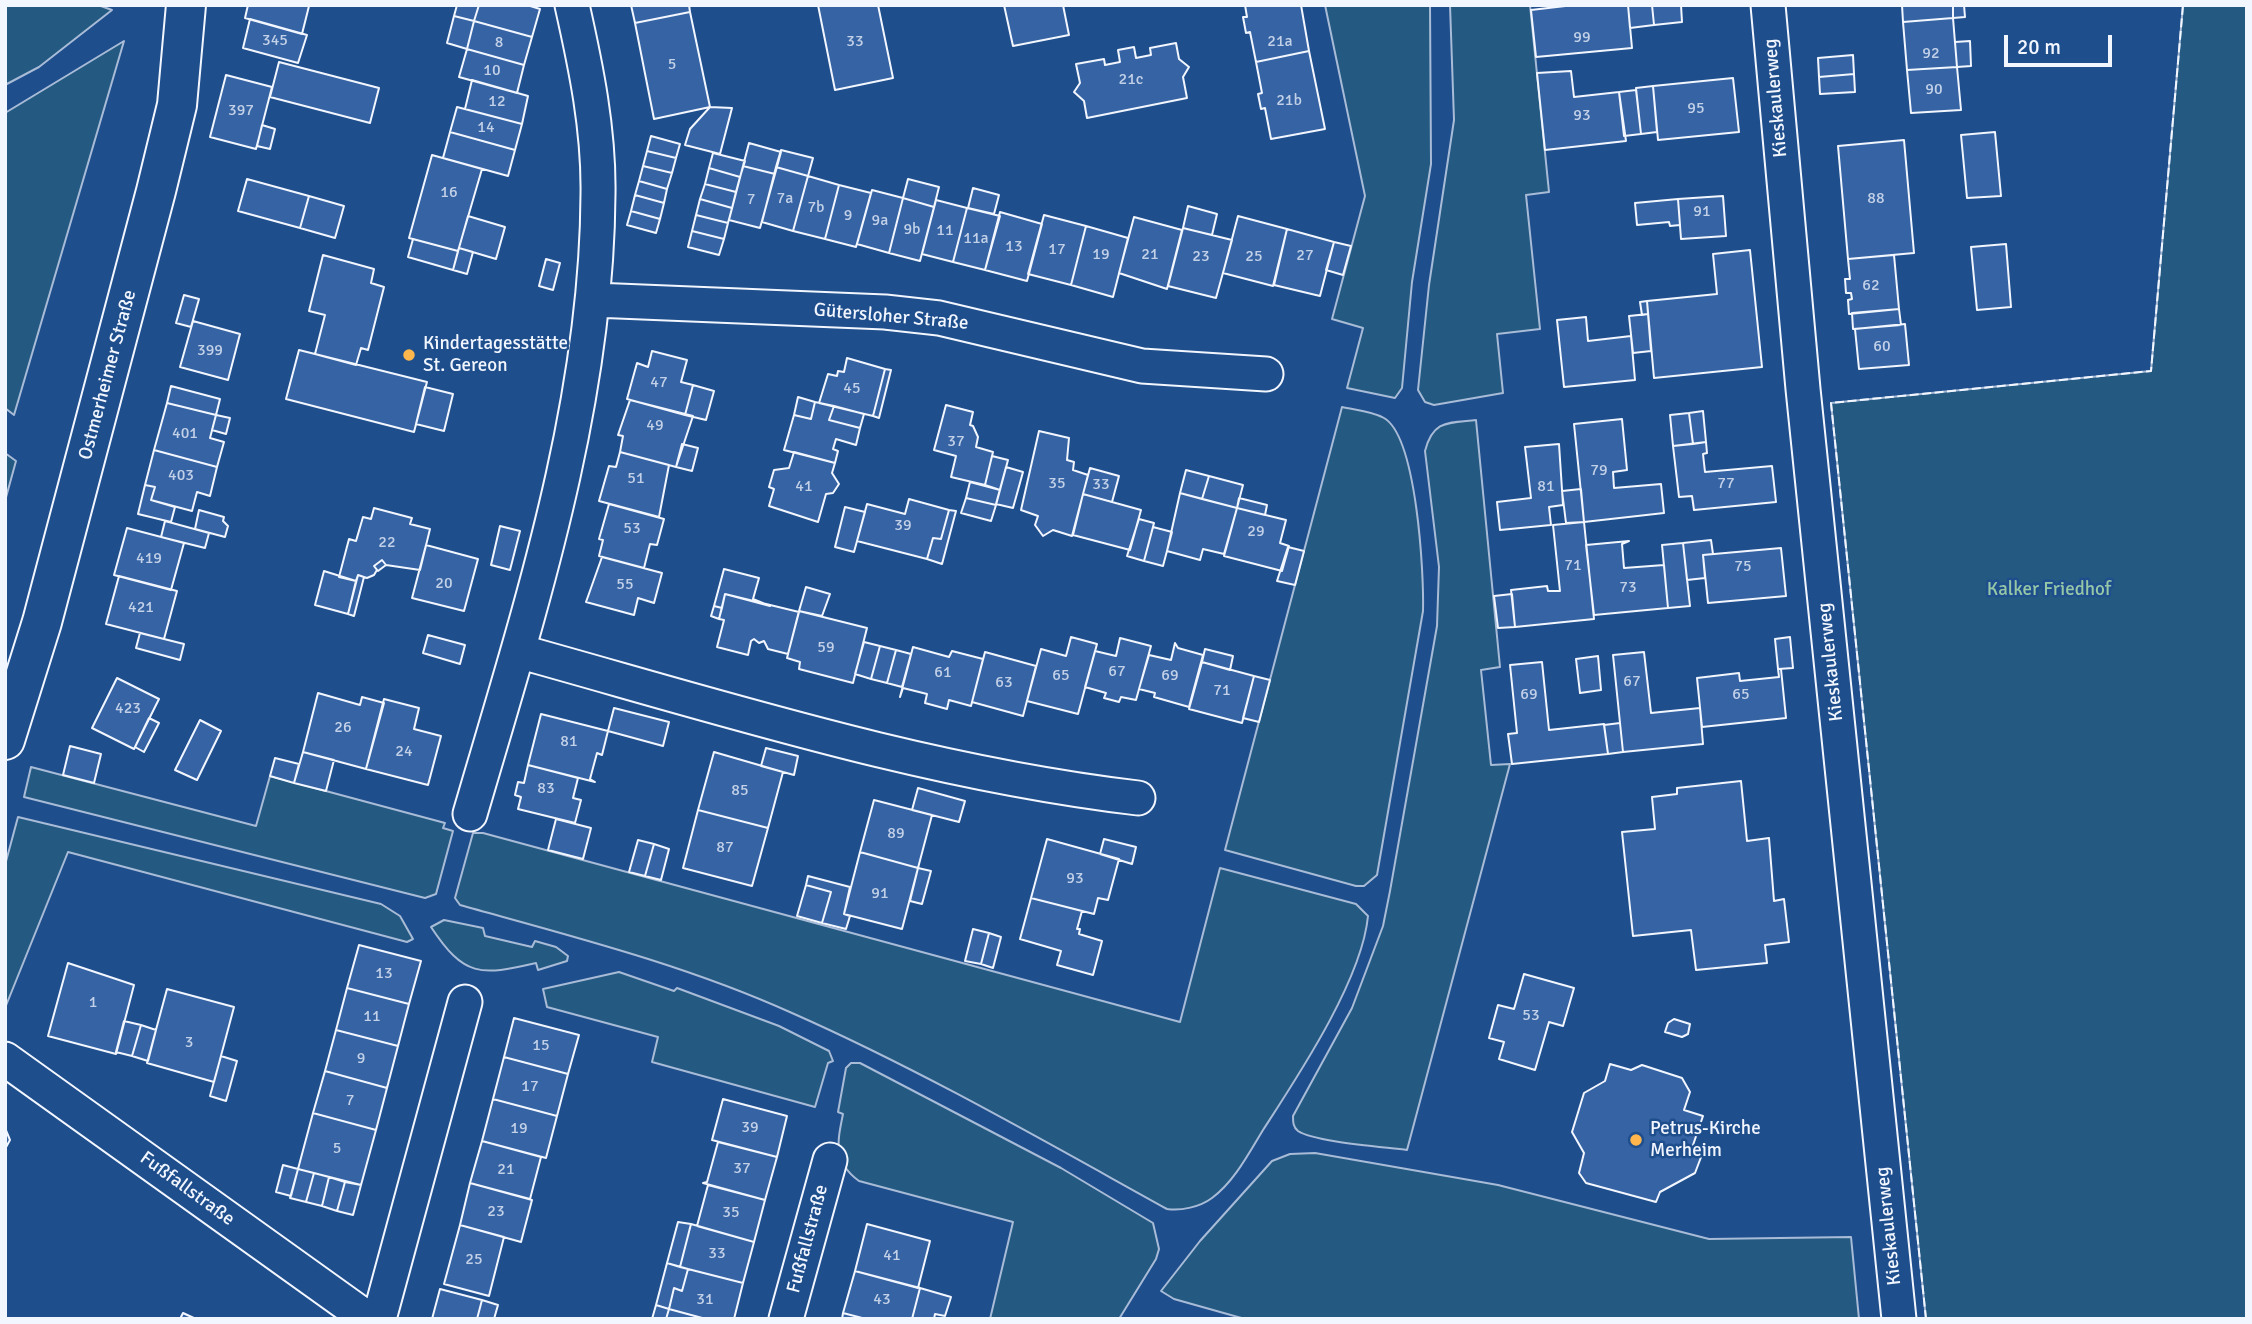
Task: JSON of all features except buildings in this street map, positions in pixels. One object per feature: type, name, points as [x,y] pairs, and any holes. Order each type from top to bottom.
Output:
[{"type":"street","name":"Ostmerheimer Straße","points":[[5,740],[42,622],[156,191],[177,104],[186,5]]},
{"type":"street","points":[[470,814],[518,651],[558,496],[594,300],[598,192],[595,137],[588,77],[572,5]]},
{"type":"street","name":"Kieskaulerweg","points":[[1768,5],[1803,389],[1899,1319]]},
{"type":"street","name":"Gütersloher Straße","points":[[594,300],[884,312],[939,318],[1142,366],[1266,374]]},
{"type":"street","points":[[518,651],[882,752],[1062,789],[1138,798]]},
{"type":"street","points":[[379,1319],[465,1002]]},
{"type":"street","name":"Fußfallstraße","points":[[5,1059],[368,1319]]},
{"type":"street","name":"Fußfallstraße","points":[[786,1319],[830,1160]]},
{"type":"green space","points":[[5,5],[98,5],[112,10],[39,67],[5,85]]},
{"type":"green space","points":[[1325,5],[1430,5],[1431,164],[1412,282],[1402,388],[1395,398],[1347,388],[1363,328],[1332,319],[1365,196]]},
{"type":"green space","points":[[1450,5],[1530,5],[1549,192],[1526,195],[1540,329],[1497,334],[1503,393],[1434,405],[1425,402],[1418,390],[1429,285],[1454,120]]},
{"type":"green space","name":"Kalker Friedhof","points":[[2183,5],[2247,5],[2247,1319],[1926,1319],[1831,403],[2151,371]]},
{"type":"green space","points":[[124,41],[14,415],[5,408],[5,113]]},
{"type":"green space","points":[[1342,407],[1384,418],[1395,430],[1411,478],[1422,568],[1423,611],[1377,875],[1364,886],[1225,850]]},
{"type":"green space","points":[[1476,420],[1500,667],[1481,670],[1491,765],[1510,764],[1407,1150],[1319,1138],[1298,1131],[1294,1126],[1293,1116],[1352,1008],[1383,926],[1437,626],[1439,567],[1425,451],[1437,428],[1450,423]]},
{"type":"green space","points":[[5,453],[16,461],[5,501]]},
{"type":"green space","points":[[31,767],[256,826],[270,776],[445,823],[443,828],[453,831],[436,894],[425,898],[24,797]]},
{"type":"green space","points":[[18,817],[381,904],[400,916],[413,939],[407,942],[68,852],[5,1008],[5,865]]},
{"type":"green space","points":[[473,833],[483,833],[1180,1022],[1220,868],[1356,904],[1368,916],[1354,969],[1341,998],[1310,1055],[1240,1167],[1220,1191],[1202,1204],[1190,1208],[1167,1209],[935,1082],[792,1013],[670,966],[460,905],[455,898]]},
{"type":"green space","points":[[444,920],[483,928],[485,936],[532,947],[535,941],[556,947],[568,956],[567,961],[538,970],[536,963],[501,970],[475,969],[453,956],[431,927]]},
{"type":"green space","points":[[619,972],[674,991],[677,988],[779,1026],[829,1051],[833,1061],[828,1063],[815,1107],[652,1062],[658,1037],[547,1007],[543,989]]},
{"type":"green space","points":[[851,1063],[860,1063],[1061,1168],[1153,1223],[1159,1249],[1156,1259],[1119,1319],[990,1319],[1013,1222],[859,1181],[851,1174],[839,1151],[843,1114],[838,1112],[846,1068]]},
{"type":"green space","points":[[1315,1153],[1498,1185],[1709,1239],[1851,1237],[1859,1319],[1245,1319],[1174,1299],[1161,1291],[1200,1241],[1272,1161],[1290,1154]]},
{"type":"fence","points":[[1926,1319],[1831,403],[2151,371],[2183,5]]},
{"type":"place","name":"Kindertagesstätte St. Gereon","points":[[409,355]]},
{"type":"place","name":"Petrus-Kirche Merheim","points":[[1636,1140]]}]
